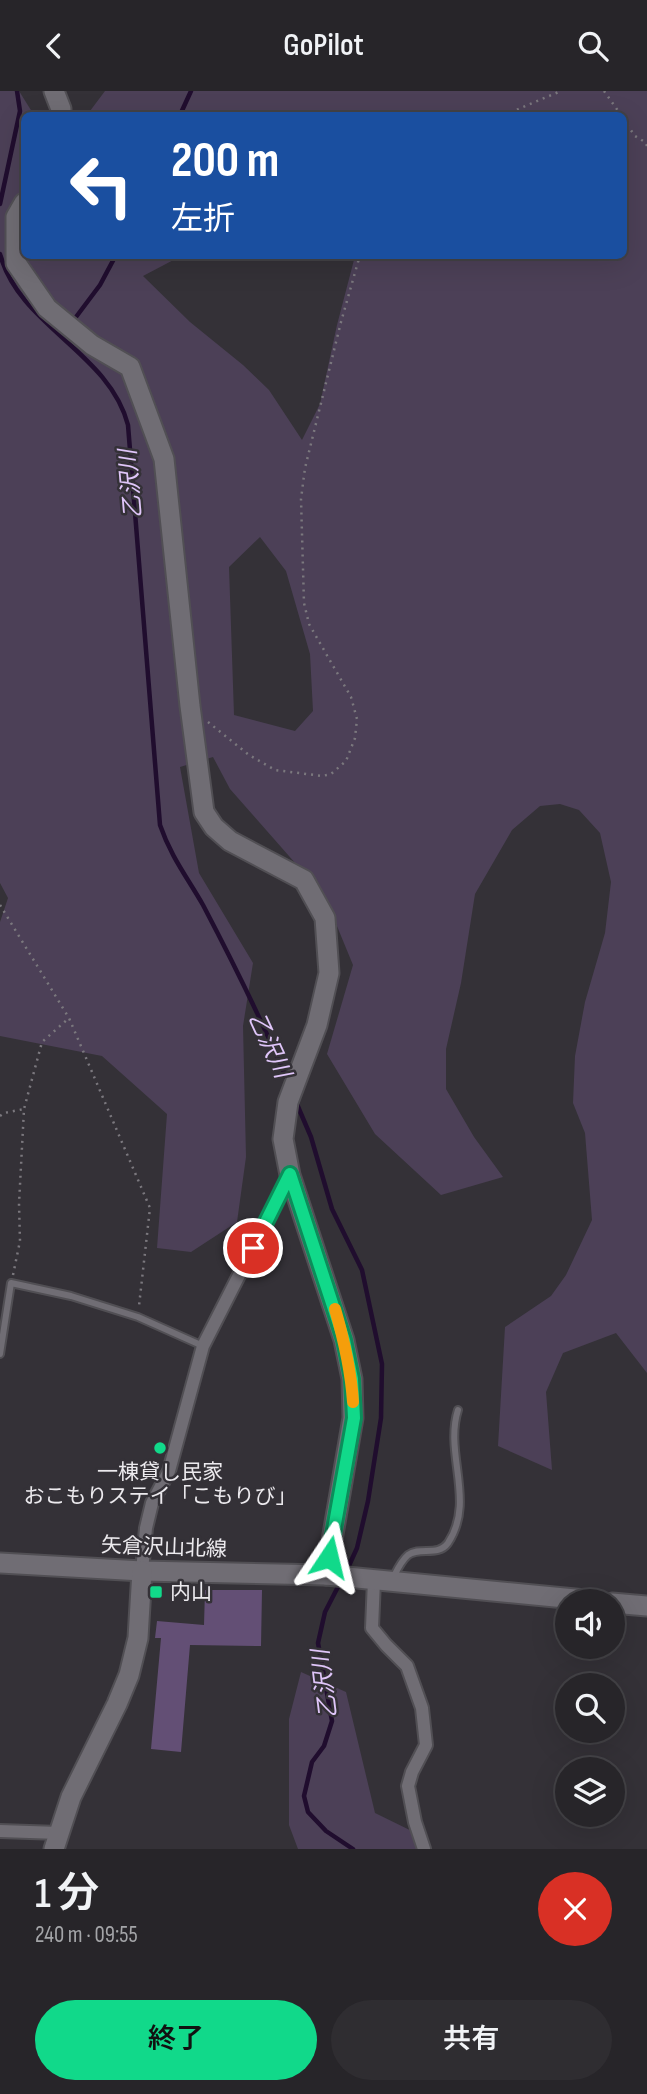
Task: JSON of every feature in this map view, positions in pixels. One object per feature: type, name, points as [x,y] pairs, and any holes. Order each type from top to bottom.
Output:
[{"type":"street","points":[[54,91],[60,112]]},
{"type":"street","points":[[21,208],[16,217],[16,263],[47,308],[92,345],[130,367],[164,459],[202,804],[214,827],[230,841],[304,880],[326,918],[329,972],[317,1025],[288,1102],[283,1139],[290,1174],[344,1340],[352,1379],[354,1418],[326,1576]]},
{"type":"street","points":[[0,1831],[57,1841],[71,1797],[129,1675],[138,1638],[146,1528],[152,1503],[169,1471],[203,1346],[290,1174]]},
{"type":"street","name":"矢倉沢山北線","points":[[0,1563],[142,1571],[326,1576],[383,1581]]},
{"type":"street","points":[[424,1849],[408,1786],[426,1745],[422,1708],[407,1666],[372,1628],[383,1581],[555,1597]]},
{"type":"street","points":[[625,1604],[647,1606]]},
{"type":"lane","points":[[0,1354],[11,1283],[71,1296],[138,1317],[203,1346]]},
{"type":"lane","points":[[383,1581],[409,1554],[438,1551],[447,1545],[456,1525],[461,1500],[453,1425],[457,1410]]},
{"type":"path","points":[[511,112],[561,91]]},
{"type":"path","points":[[604,91],[619,112]]},
{"type":"path","points":[[627,125],[635,137],[646,143]]},
{"type":"path","points":[[190,706],[249,755],[275,770],[322,776],[331,774],[346,761],[355,738],[357,719],[351,697],[309,624],[304,603],[302,499],[304,468],[359,259]]},
{"type":"path","points":[[0,905],[69,1018],[150,1208],[138,1317]]},
{"type":"path","points":[[11,1283],[20,1241],[19,1204],[24,1109],[42,1042],[69,1018]]},
{"type":"path","points":[[0,1116],[24,1109]]},
{"type":"shaded area","points":[[0,91],[19,91],[32,112],[21,112],[21,259],[175,259],[143,276],[190,322],[269,390],[302,440],[320,404],[354,259],[627,259],[627,112],[89,112],[105,91],[647,91],[647,1373],[616,1333],[563,1353],[546,1392],[552,1470],[498,1446],[505,1327],[551,1296],[566,1275],[592,1220],[585,1133],[573,1103],[575,1056],[585,1002],[605,933],[611,882],[600,833],[579,810],[560,804],[540,806],[512,830],[475,894],[461,983],[446,1049],[446,1089],[474,1137],[503,1177],[441,1195],[375,1134],[327,1054],[353,965],[325,897],[230,789],[213,757],[180,767],[199,873],[253,963],[243,1026],[246,1157],[237,1222],[191,1252],[157,1248],[167,1114],[102,1056],[0,1036],[0,922],[8,898],[0,883]],"holes":[[[260,537],[286,571],[310,654],[313,711],[295,731],[234,715],[229,567]]]},
{"type":"shaded area","points":[[301,1672],[346,1692],[375,1813],[424,1837],[426,1849],[298,1849],[289,1825],[289,1719]]},
{"type":"building","points":[[205,1590],[262,1590],[261,1646],[190,1645],[181,1752],[151,1749],[161,1638],[155,1638],[157,1621],[204,1625]]},
{"type":"waterway","name":"乙沢川","points":[[0,204],[20,111],[17,91]]},
{"type":"waterway","points":[[181,112],[191,91]]},
{"type":"waterway","name":"乙沢川","points":[[0,254],[10,279],[25,301],[103,378],[118,400],[128,425],[160,825],[174,857],[203,905],[237,971],[289,1084]]},
{"type":"waterway","points":[[73,321],[100,285],[114,259]]},
{"type":"waterway","name":"乙沢川","points":[[296,1102],[311,1137],[332,1209],[362,1270],[382,1364],[381,1418],[368,1501],[357,1548],[347,1570]]},
{"type":"waterway","name":"乙沢川","points":[[341,1581],[325,1612],[318,1643],[332,1721],[324,1746],[312,1762],[304,1796],[308,1812],[326,1831],[353,1849]]},
{"type":"slow traffic","points":[[335,1309],[352,1379],[353,1402]]},
{"type":"place","name":"一棟貸し民家 おこもりステイ「こもりび」","points":[[160,1448]]},
{"type":"place","name":"内山","points":[[156,1592]]},
{"type":"route","points":[[253,1248],[290,1174],[315,1255],[331,1294],[352,1379],[354,1418],[329,1557]]}]
